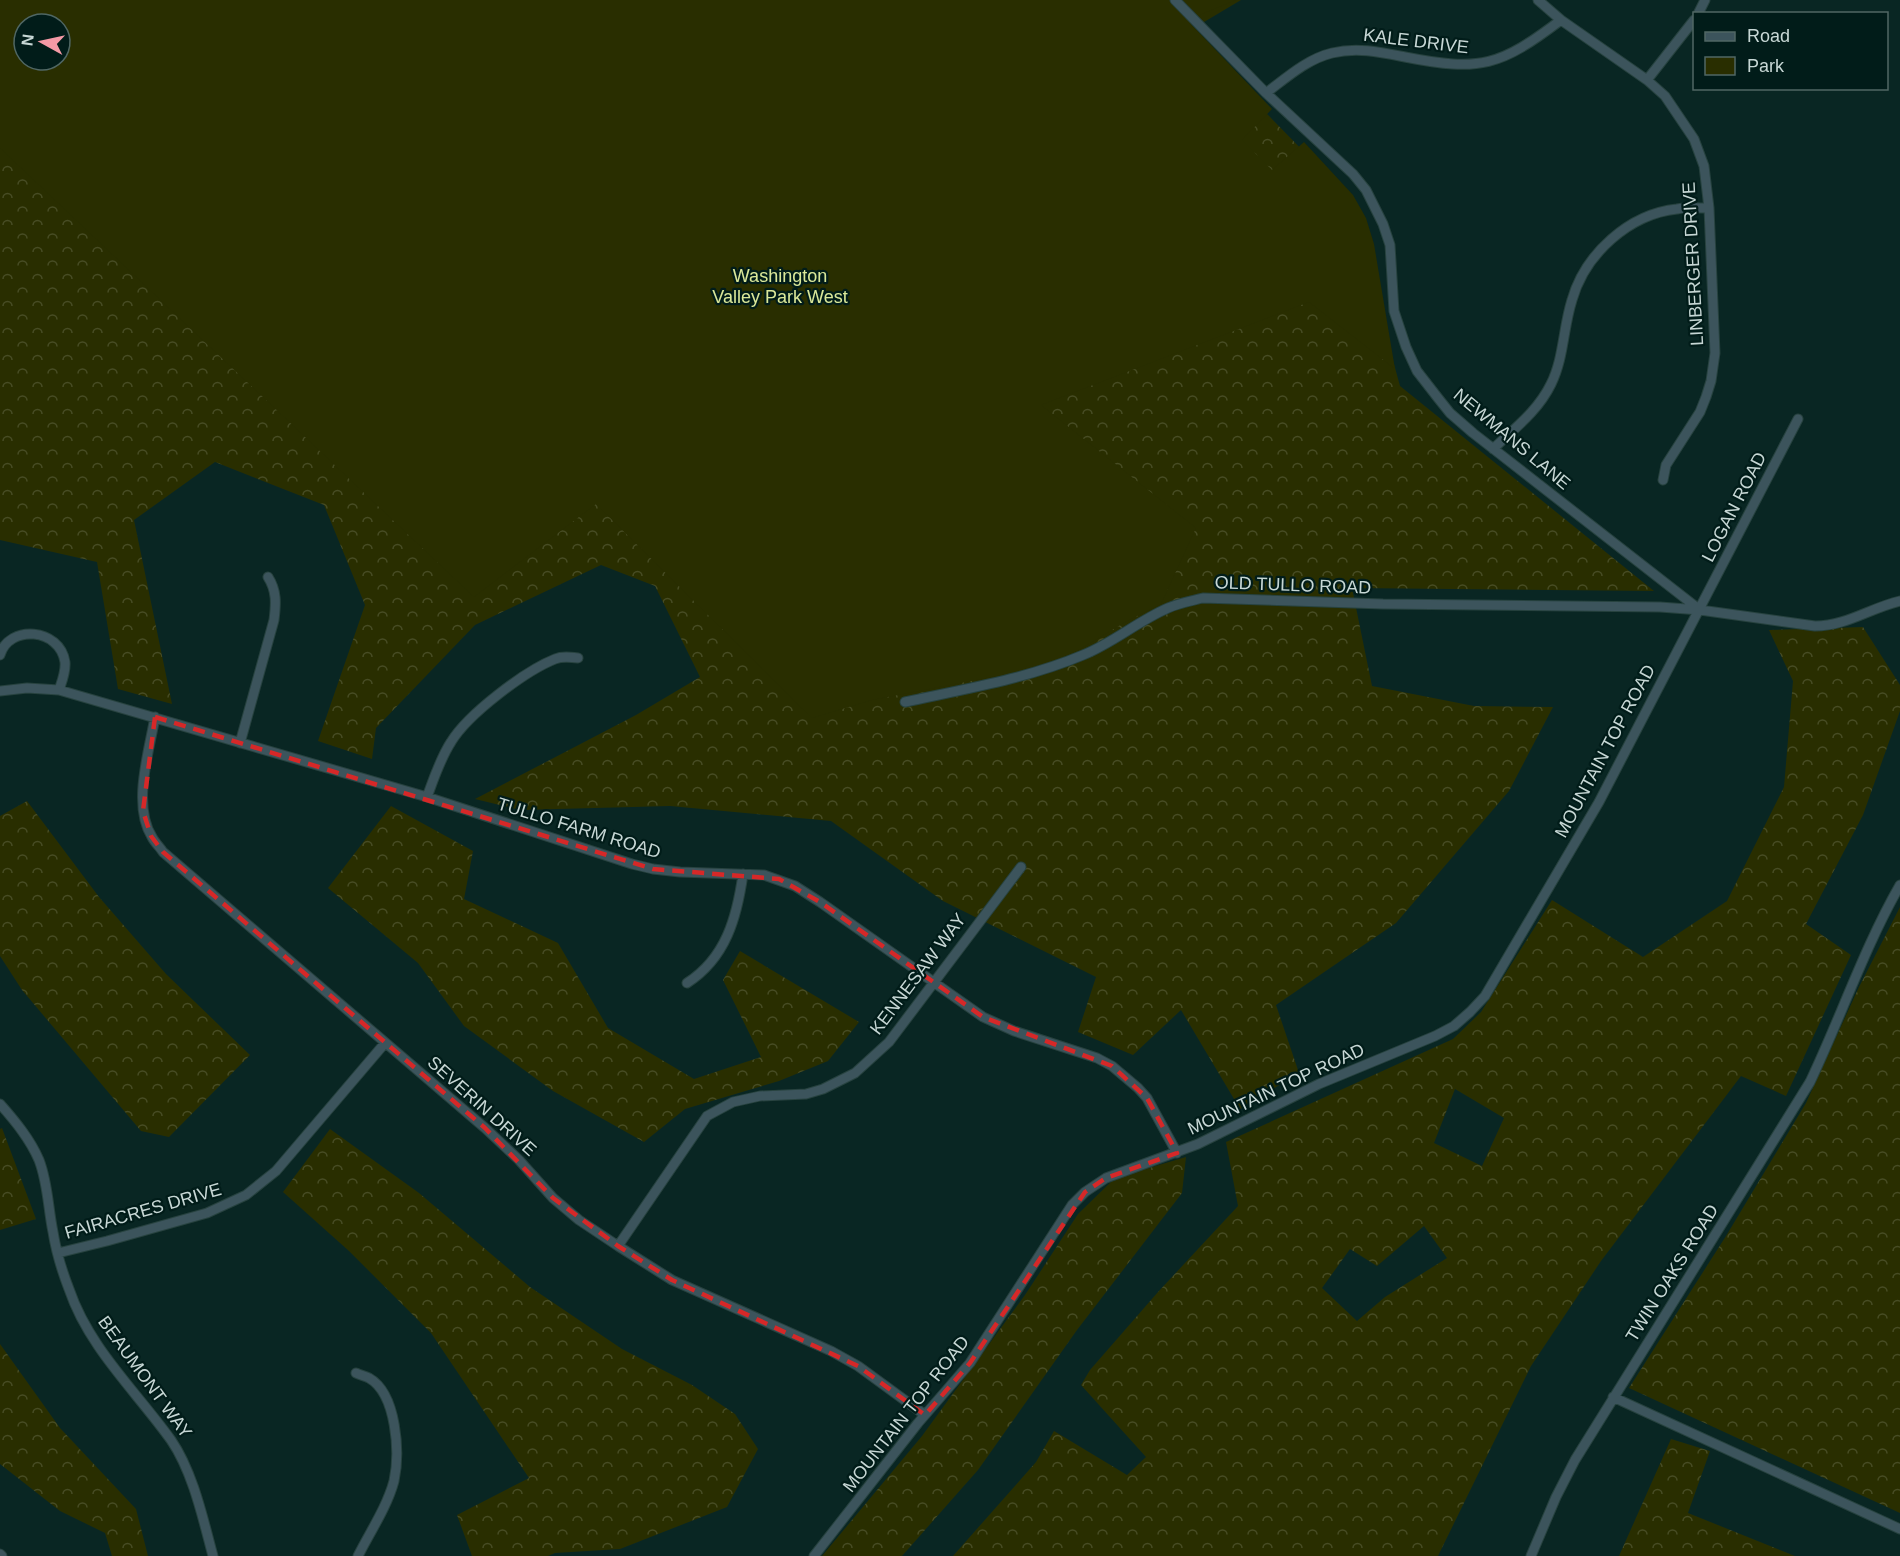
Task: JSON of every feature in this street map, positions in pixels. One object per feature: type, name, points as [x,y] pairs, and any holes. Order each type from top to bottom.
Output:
[{"type":"street","name":"NEWMANS LANE","points":[[1175,0],[1266,93],[1353,174],[1366,190],[1383,224],[1390,245],[1394,311],[1406,347],[1417,371],[1450,413],[1700,610]]},
{"type":"street","name":"LINBERGER DRIVE","points":[[1538,0],[1561,20],[1647,80],[1672,104],[1694,139],[1704,166],[1709,208],[1715,353],[1711,381],[1700,412],[1666,465],[1663,480]]},
{"type":"street","name":"KALE DRIVE","points":[[1266,93],[1312,61],[1330,54],[1353,50],[1373,51],[1447,64],[1494,62],[1527,45],[1561,20]]},
{"type":"street","points":[[1647,80],[1693,22]]},
{"type":"street","points":[[1493,449],[1536,408],[1552,382],[1563,348],[1572,299],[1593,258],[1627,227],[1643,219],[1677,208],[1709,208]]},
{"type":"street","name":"LOGAN ROAD","points":[[1700,610],[1798,419]]},
{"type":"street","points":[[240,743],[274,620],[276,604],[274,586],[268,577]]},
{"type":"street","name":"OLD TULLO ROAD","points":[[905,702],[1014,679],[1069,661],[1095,650],[1165,609],[1203,598],[1374,604],[1660,607],[1700,610],[1815,626],[1830,626],[1900,601]]},
{"type":"street","name":"MOUNTAIN TOP ROAD","points":[[814,1556],[925,1415],[970,1363],[1072,1205],[1085,1192],[1106,1178],[1198,1144],[1319,1084],[1435,1036],[1454,1026],[1485,996],[1599,802],[1678,647],[1700,610]]},
{"type":"street","points":[[0,656],[6,644],[16,637],[26,634],[50,638],[59,646],[65,664],[59,690]]},
{"type":"street","points":[[427,797],[440,763],[452,741],[479,711],[500,694],[556,658],[578,658]]},
{"type":"street","name":"TULLO FARM ROAD","points":[[0,691],[27,688],[59,690],[427,797],[653,869],[764,875],[795,886],[983,1017],[1083,1052],[1112,1066],[1147,1098],[1177,1153]]},
{"type":"street","name":"SEVERIN DRIVE","points":[[156,717],[142,793],[143,811],[151,836],[163,852],[485,1128],[579,1220],[672,1280],[831,1351],[858,1366],[925,1415]]},
{"type":"street","name":"KENNESAW WAY","points":[[618,1246],[706,1116],[732,1102],[760,1096],[806,1094],[823,1089],[855,1073],[889,1042],[932,982],[1021,867]]},
{"type":"street","points":[[687,983],[709,964],[725,942],[738,911],[743,874]]},
{"type":"street","name":"TWIN OAKS ROAD","points":[[1531,1556],[1565,1479],[1613,1397],[1809,1082],[1826,1048],[1867,947],[1900,885]]},
{"type":"street","name":"FAIRACRES DRIVE","points":[[58,1253],[107,1242],[207,1213],[246,1195],[276,1171],[385,1042]]},
{"type":"street","name":"BEAUMONT WAY","points":[[0,1104],[18,1125],[38,1160],[45,1180],[53,1233],[70,1292],[89,1332],[171,1440],[180,1456],[200,1507],[213,1556]]},
{"type":"street","points":[[356,1373],[369,1378],[386,1398],[397,1446],[394,1481],[388,1498],[358,1556]]},
{"type":"street","points":[[1613,1397],[1900,1529]]},
{"type":"highlighted area","points":[[155,717],[653,869],[779,879],[820,902],[983,1017],[1112,1066],[1147,1098],[1177,1153],[1106,1178],[1085,1192],[970,1363],[925,1415],[858,1366],[672,1280],[618,1246],[553,1198],[485,1128],[163,852],[151,836],[143,811]]},
{"type":"green space","points":[[0,0],[1156,0],[1352,201],[1400,386],[1654,591],[1352,588],[1372,686],[1474,706],[1553,707],[1509,791],[1396,923],[1276,1005],[1299,1073],[1240,1109],[1181,1010],[1133,1055],[1078,1032],[1096,977],[943,901],[831,821],[670,806],[520,810],[475,799],[636,715],[700,677],[655,586],[601,565],[475,625],[376,728],[372,759],[318,741],[365,605],[324,505],[215,462],[134,520],[172,704],[118,689],[97,562],[0,540]]},
{"type":"green space","name":"Washington Valley Park West","points":[[0,0],[1236,0],[1202,14],[1191,24],[1272,109],[1242,140],[1272,170],[1304,142],[1353,195],[1366,218],[1374,244],[1395,369],[1309,302],[1041,405],[1196,528],[1161,604],[1127,621],[1072,654],[1044,667],[872,700],[812,718],[596,504],[474,597],[0,148]]},
{"type":"green space","points":[[1175,0],[1241,0],[1199,25]]},
{"type":"green space","points":[[1863,627],[1900,685],[1900,711],[1863,815],[1806,924],[1851,955],[1786,1096],[1741,1076],[1601,1261],[1531,1366],[1438,1556],[953,1556],[1036,1462],[1054,1431],[1127,1475],[1146,1457],[1081,1385],[1090,1370],[1158,1292],[1238,1206],[1226,1142],[1453,1039],[1481,1012],[1552,900],[1643,957],[1727,901],[1784,787],[1793,681],[1769,630]],"holes":[[[1455,1089],[1504,1118],[1482,1166],[1434,1143]],[[1424,1226],[1447,1258],[1385,1297],[1357,1321],[1322,1288],[1350,1249],[1377,1266]]]},
{"type":"green space","points":[[27,801],[99,897],[166,974],[250,1055],[169,1137],[141,1131],[22,990],[0,956],[0,816]]},
{"type":"green space","points":[[391,806],[473,851],[464,899],[558,943],[608,1028],[694,1079],[761,1057],[723,980],[740,951],[859,1022],[828,1061],[779,1081],[685,1109],[644,1142],[553,1091],[464,1026],[418,963],[328,888]]},
{"type":"green space","points":[[1900,907],[1900,1513],[1629,1388],[1726,1236],[1806,1103],[1859,987]]},
{"type":"green space","points":[[2,1128],[36,1219],[0,1230],[0,1129]]},
{"type":"green space","points":[[330,1129],[419,1193],[530,1287],[622,1349],[692,1385],[735,1414],[758,1449],[727,1507],[620,1549],[555,1553],[548,1556],[472,1556],[457,1515],[529,1478],[431,1333],[349,1251],[283,1192]]},
{"type":"green space","points":[[1186,1157],[1182,1193],[1077,1330],[978,1470],[902,1556],[822,1556],[922,1436],[1025,1295],[1078,1214],[1115,1178]]},
{"type":"green space","points":[[0,1344],[60,1428],[136,1509],[148,1556],[112,1556],[105,1533],[60,1511],[0,1464]]},
{"type":"green space","points":[[1671,1439],[1710,1451],[1688,1513],[1795,1556],[1619,1556]]}]
